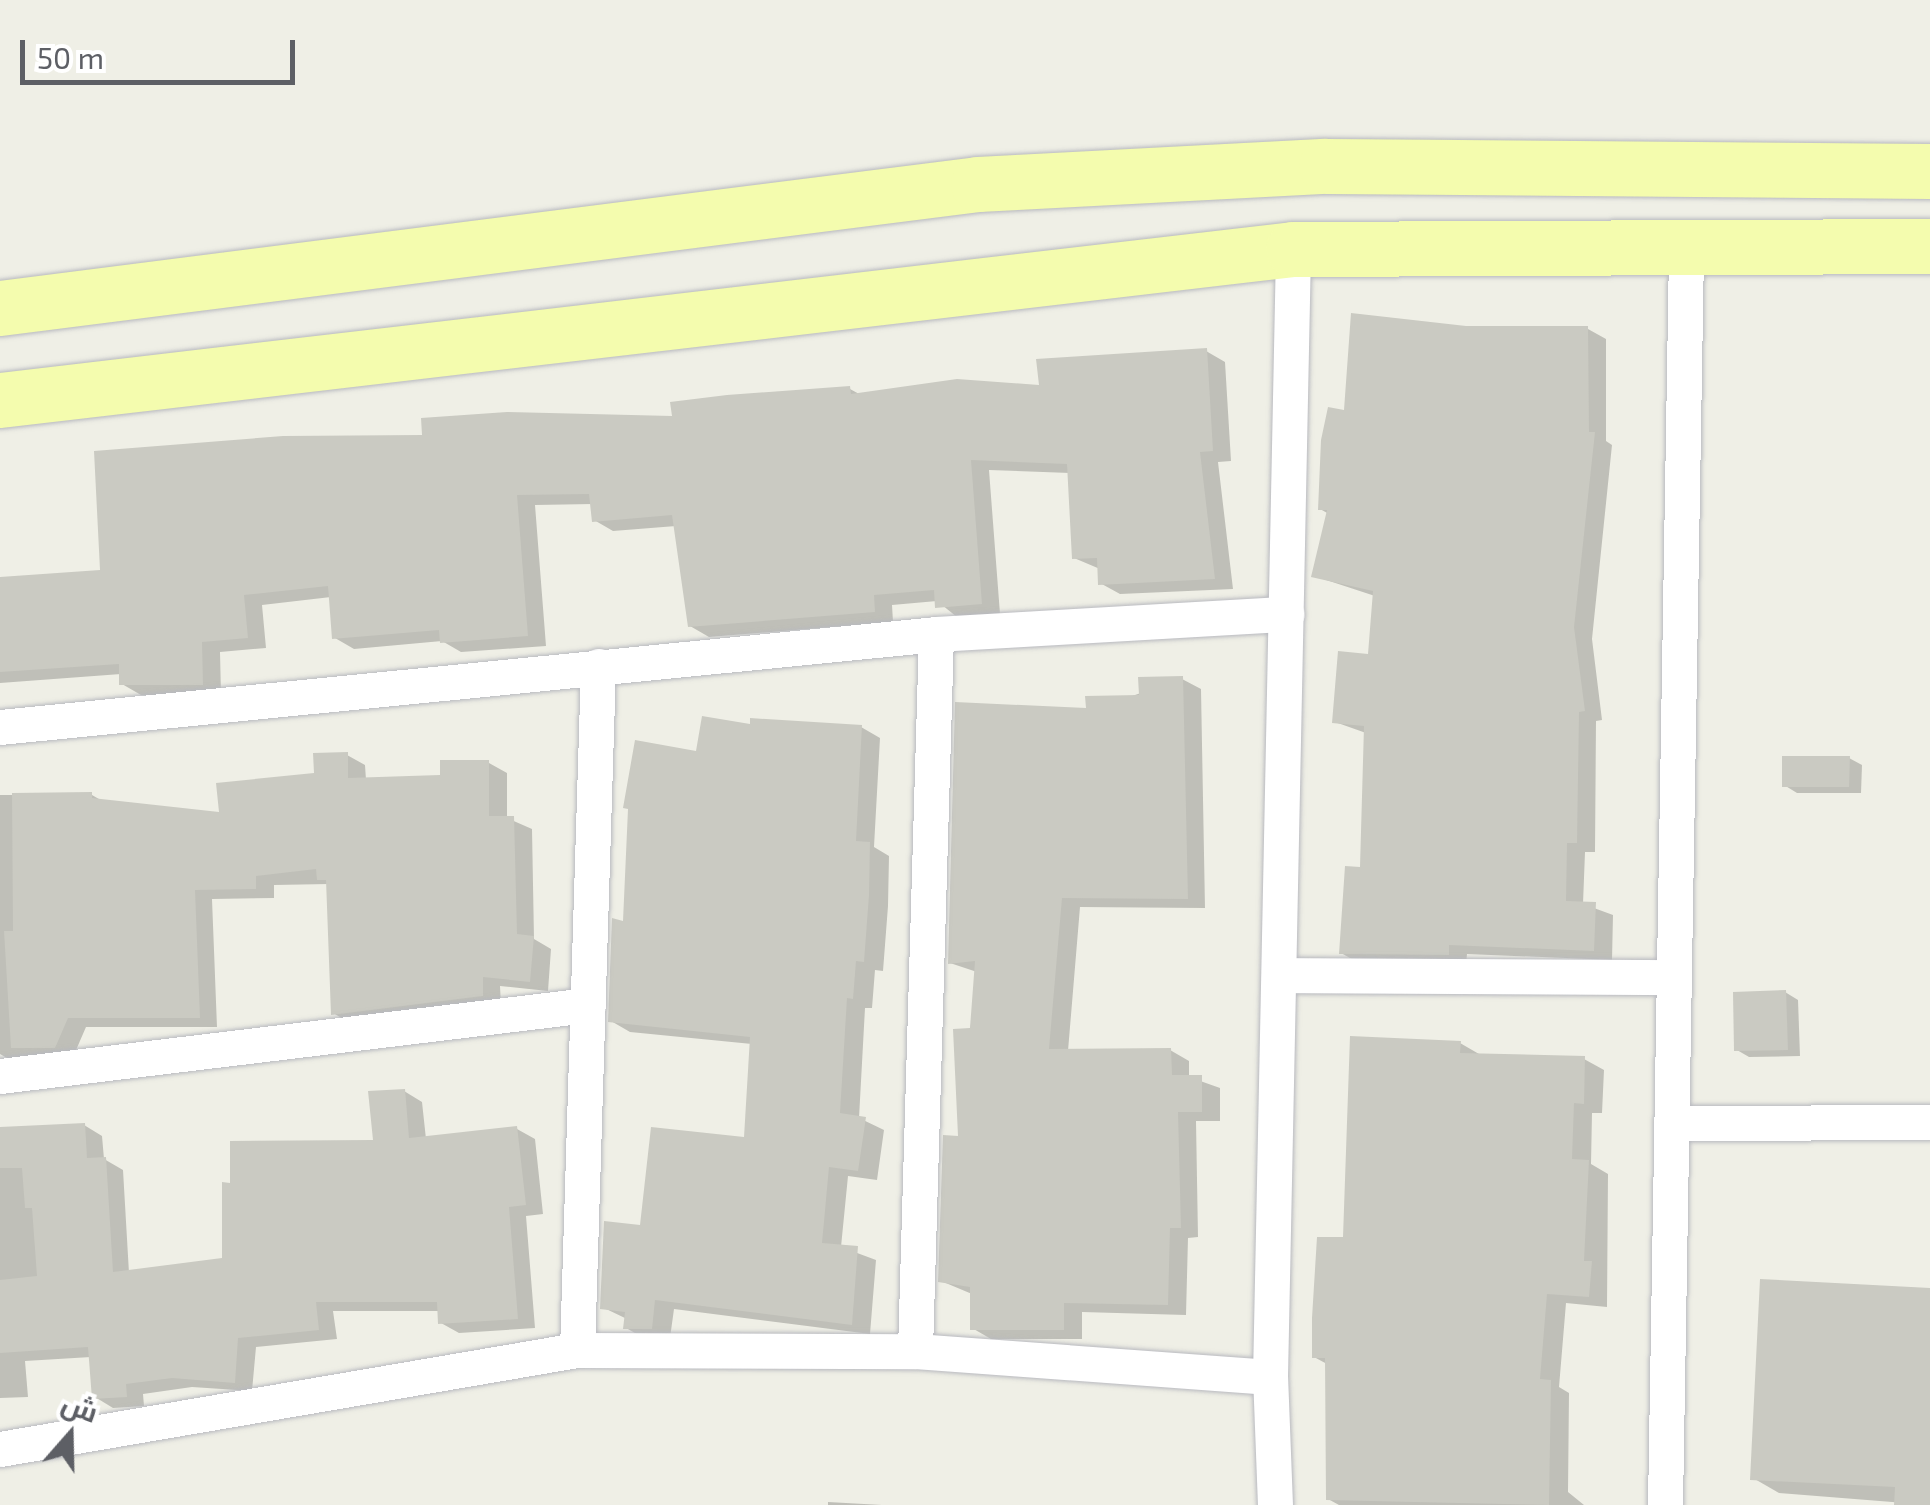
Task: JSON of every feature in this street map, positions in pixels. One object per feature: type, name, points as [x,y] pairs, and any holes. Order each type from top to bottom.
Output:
[{"type":"main road","points":[[0,308],[978,184],[1326,166],[1930,171]]},
{"type":"main road","points":[[0,400],[1293,249],[1930,246]]},
{"type":"street","points":[[1665,1505],[1686,248]]},
{"type":"street","points":[[1275,1505],[1270,1377],[1293,249]]},
{"type":"street","points":[[0,727],[936,634],[1202,614],[1286,614]]},
{"type":"street","points":[[915,1351],[936,634]]},
{"type":"street","points":[[578,1350],[598,666]]},
{"type":"street","points":[[1279,975],[1674,977]]},
{"type":"street","points":[[0,1076],[588,1005]]},
{"type":"street","points":[[1672,1123],[1930,1122]]},
{"type":"street","points":[[0,1450],[578,1350],[915,1351],[1270,1377]]},
{"type":"building","points":[[1351,313],[1466,326],[1588,326],[1589,432],[1595,432],[1574,627],[1585,711],[1579,712],[1577,843],[1567,843],[1566,901],[1596,902],[1594,951],[1449,945],[1449,955],[1339,954],[1345,866],[1360,867],[1364,726],[1332,723],[1338,651],[1368,654],[1373,591],[1311,577],[1327,510],[1318,510],[1321,440],[1328,407],[1344,410]]},
{"type":"building","points":[[1207,348],[1213,451],[1200,452],[1215,579],[1098,585],[1097,558],[1072,559],[1067,464],[971,460],[982,604],[935,608],[934,590],[874,595],[875,612],[688,627],[672,515],[592,522],[589,494],[517,495],[528,636],[440,643],[439,630],[332,639],[328,586],[244,595],[248,638],[202,642],[203,685],[119,685],[119,664],[0,672],[0,577],[100,570],[94,451],[283,436],[422,435],[421,418],[507,412],[672,416],[670,402],[850,386],[851,394],[957,379],[1039,385],[1036,359]]},
{"type":"building","points":[[1183,676],[1188,899],[1062,898],[1049,1049],[1171,1048],[1172,1075],[1202,1075],[1202,1112],[1178,1112],[1181,1228],[1170,1228],[1168,1305],[1064,1303],[1064,1330],[970,1330],[970,1287],[938,1282],[943,1135],[958,1136],[953,1029],[970,1028],[975,961],[948,964],[955,702],[1086,708],[1085,696],[1139,695],[1138,677]]},
{"type":"building","points":[[702,716],[750,724],[750,718],[862,725],[856,841],[870,842],[869,895],[864,962],[856,961],[853,999],[847,998],[840,1113],[866,1117],[858,1171],[829,1167],[822,1243],[858,1246],[852,1325],[655,1300],[652,1329],[623,1329],[625,1312],[600,1309],[604,1221],[640,1225],[651,1127],[744,1137],[750,1037],[608,1022],[612,918],[623,921],[628,809],[623,808],[635,740],[696,751]]},
{"type":"building","points":[[348,752],[348,778],[440,775],[440,760],[489,760],[489,816],[514,816],[517,934],[534,936],[530,982],[483,977],[483,996],[331,1015],[326,880],[317,880],[316,869],[256,876],[256,889],[195,890],[200,1018],[68,1018],[55,1048],[11,1048],[4,931],[13,931],[12,793],[92,792],[92,798],[219,812],[216,783],[314,773],[313,753]]},
{"type":"building","points":[[1782,756],[1850,756],[1849,787],[1782,787]]},
{"type":"building","points":[[1786,990],[1788,1050],[1734,1051],[1733,992]]},
{"type":"building","points":[[1350,1036],[1461,1041],[1460,1053],[1585,1056],[1584,1104],[1574,1103],[1572,1159],[1589,1160],[1584,1261],[1592,1261],[1589,1297],[1547,1294],[1540,1379],[1551,1380],[1549,1505],[1326,1500],[1325,1358],[1312,1358],[1312,1318],[1317,1237],[1343,1237]]},
{"type":"building","points":[[405,1089],[409,1138],[517,1126],[526,1205],[509,1207],[518,1319],[438,1324],[437,1302],[316,1302],[319,1330],[238,1338],[235,1383],[172,1378],[126,1384],[127,1397],[92,1399],[88,1347],[0,1353],[0,1280],[37,1276],[32,1208],[25,1208],[22,1168],[0,1168],[0,1127],[85,1123],[87,1158],[106,1157],[113,1272],[222,1258],[222,1182],[230,1183],[230,1141],[373,1140],[368,1091]]},
{"type":"building","points":[[1760,1279],[1930,1288],[1930,1505],[1894,1505],[1895,1487],[1750,1480]]}]
